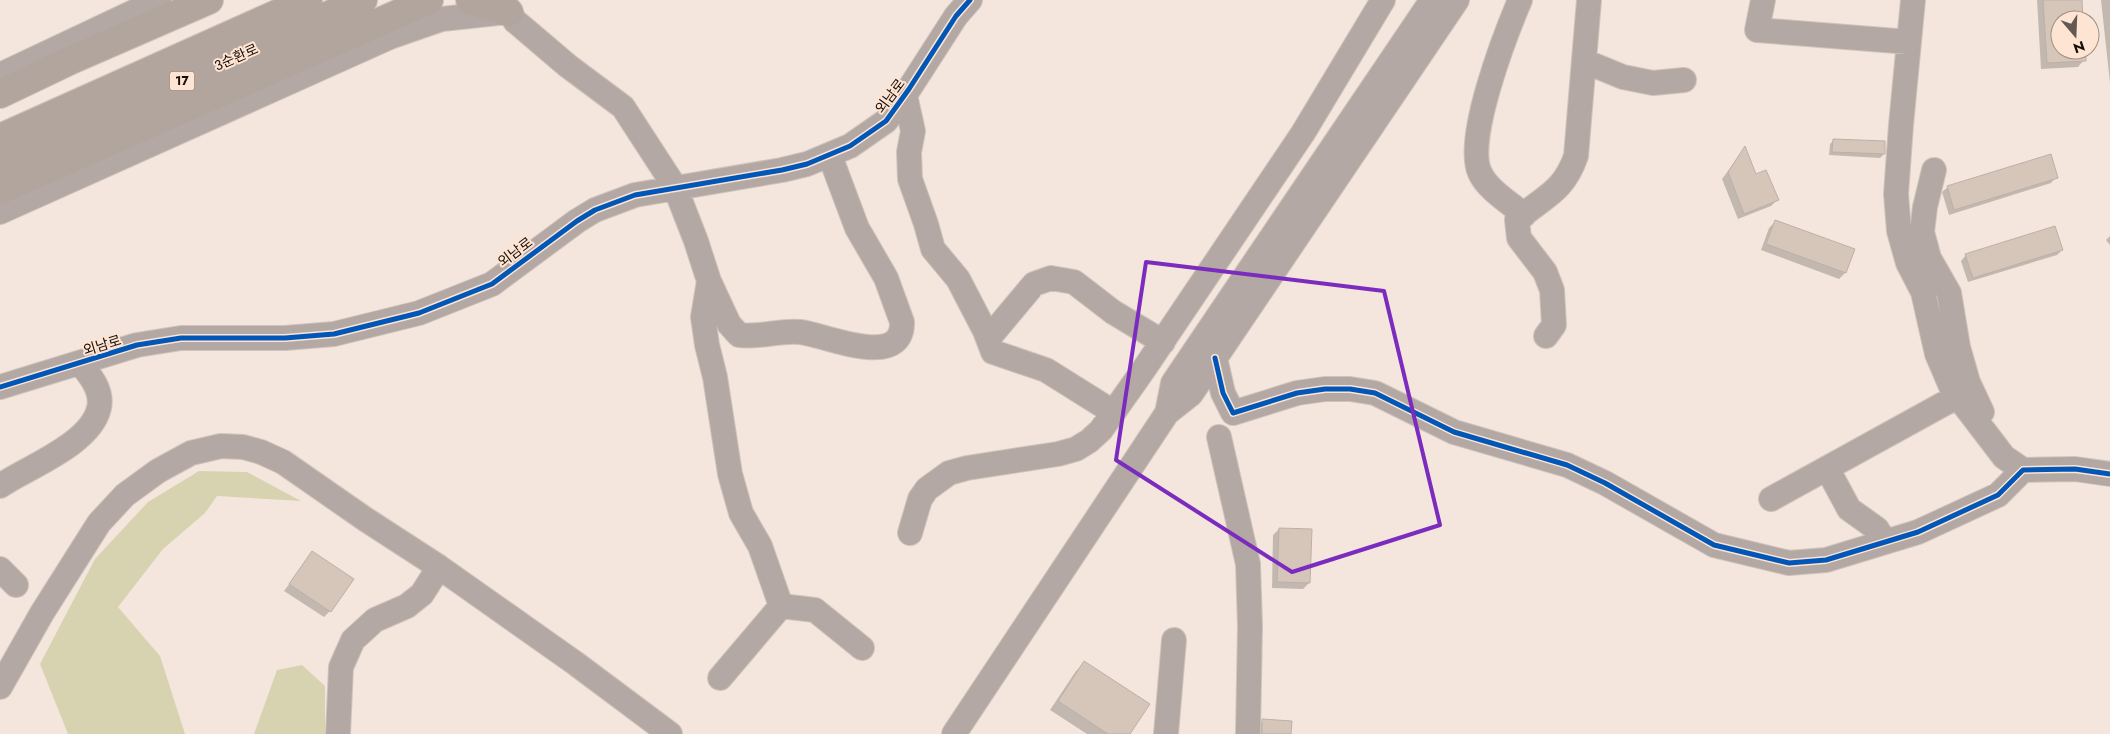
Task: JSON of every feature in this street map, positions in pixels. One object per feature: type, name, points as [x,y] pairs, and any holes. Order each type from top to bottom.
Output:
[{"type":"highway","points":[[0,94],[69,61],[209,0]]},
{"type":"highway","name":"3순환로","points":[[0,138],[308,0]]},
{"type":"highway","name":"3순환로","points":[[0,161],[362,0]]},
{"type":"highway","points":[[0,190],[429,0]]},
{"type":"highway","points":[[470,0],[509,3]]},
{"type":"street","points":[[0,75],[159,0]]},
{"type":"street","name":"외남로","points":[[0,387],[137,346],[181,338],[286,338],[334,334],[419,313],[492,284],[577,220],[595,210],[635,194],[782,170],[830,156],[868,135],[886,121],[956,16],[970,0]]},
{"type":"street","points":[[910,533],[920,499],[927,489],[949,473],[966,468],[1058,454],[1076,449],[1090,441],[1101,430],[1163,342],[1292,149],[1383,0]]},
{"type":"street","points":[[954,734],[1167,413],[1191,394],[1215,358],[1432,0]]},
{"type":"street","points":[[1167,413],[1173,383],[1457,0]]},
{"type":"street","points":[[1520,0],[1501,44],[1484,106],[1476,159],[1479,172],[1488,184],[1524,214]]},
{"type":"street","points":[[1546,336],[1554,325],[1552,290],[1545,272],[1519,238],[1517,220],[1553,193],[1570,174],[1576,156],[1589,0]]},
{"type":"street","points":[[1763,0],[1756,30],[1909,42]]},
{"type":"street","points":[[1913,0],[1896,194],[1899,231],[1908,264],[1923,292],[1937,354],[1952,389],[2004,457],[2023,470],[2075,469],[2110,474]]},
{"type":"street","points":[[0,212],[390,37],[442,19],[509,3],[515,21],[539,43],[623,107],[675,187],[709,281],[729,324],[739,335],[756,336],[778,332],[801,332],[855,346],[874,347],[888,344],[898,339],[902,330],[902,322],[886,278],[857,228],[830,156]]},
{"type":"street","points":[[1584,61],[1623,77],[1653,83],[1684,80]]},
{"type":"street","points":[[905,95],[913,131],[909,152],[910,179],[933,249],[958,279],[993,352],[1046,370],[1113,412]]},
{"type":"street","points":[[1292,149],[1329,171]]},
{"type":"street","points":[[1934,170],[1925,207],[1922,232],[1928,258],[1955,287],[1958,347],[1968,382],[1984,417],[2023,470]]},
{"type":"street","points":[[988,340],[1034,284],[1051,278],[1074,282],[1113,312],[1163,342]]},
{"type":"street","points":[[709,281],[703,317],[707,345],[716,377],[730,474],[740,513],[760,546],[781,606]]},
{"type":"street","points":[[1215,358],[1223,393],[1233,413],[1297,393],[1325,389],[1350,389],[1375,393],[1454,432],[1567,465],[1605,483],[1714,546],[1790,563],[1826,560],[1918,532],[1998,495],[2023,470]]},
{"type":"street","points":[[0,486],[76,441],[93,424],[100,407],[98,391],[91,376],[80,363]]},
{"type":"street","points":[[1771,500],[1958,396]]},
{"type":"street","points":[[1219,438],[1248,564],[1250,626],[1248,734]]},
{"type":"street","points":[[0,686],[42,613],[99,523],[125,495],[158,471],[191,453],[221,446],[243,447],[261,452],[283,462],[439,567],[670,734]]},
{"type":"street","points":[[1827,468],[1849,509],[1878,529],[1885,542]]},
{"type":"street","points":[[338,734],[341,667],[353,640],[375,620],[406,606],[422,594],[439,567]]},
{"type":"street","points":[[781,606],[840,613]]},
{"type":"street","points":[[720,678],[781,606]]},
{"type":"street","points":[[815,610],[862,648]]},
{"type":"street","points":[[1166,734],[1174,640]]},
{"type":"highlighted area","points":[[1146,262],[1384,291],[1440,525],[1292,572],[1116,460]]},
{"type":"shaded area","points":[[199,471],[247,472],[301,501],[217,496],[205,513],[163,549],[118,607],[160,656],[185,734],[68,734],[40,664],[95,559],[148,502]]},
{"type":"shaded area","points":[[302,665],[325,686],[325,734],[254,734],[277,670]]},
{"type":"building","points":[[2043,0],[2082,0],[2082,10],[2050,10],[2050,60],[2086,61],[2047,63]]},
{"type":"building","points":[[1833,139],[1885,141],[1885,154],[1832,152]]},
{"type":"building","points":[[1745,146],[1756,174],[1766,170],[1779,200],[1744,214],[1728,172]]},
{"type":"building","points":[[2051,154],[2058,178],[1954,210],[1947,186]]},
{"type":"building","points":[[1775,220],[1855,249],[1846,273],[1766,244]]},
{"type":"building","points":[[2055,226],[2063,250],[1973,278],[1965,254]]},
{"type":"building","points":[[1279,528],[1312,529],[1310,583],[1277,582]]},
{"type":"building","points":[[312,551],[354,579],[331,612],[289,584]]},
{"type":"building","points":[[1084,661],[1150,704],[1130,734],[1108,734],[1058,701]]},
{"type":"building","points":[[1262,719],[1292,721],[1291,734],[1262,734]]},
{"type":"cycle path","points":[[0,387],[137,345],[181,338],[285,338],[334,334],[419,313],[492,284],[577,221],[595,210],[635,195],[807,164],[850,146],[886,121],[956,16],[970,0]]},
{"type":"cycle path","points":[[1215,358],[1223,393],[1233,413],[1297,393],[1325,389],[1350,389],[1375,393],[1454,432],[1567,465],[1605,483],[1714,545],[1789,563],[1826,560],[1918,532],[1998,495],[2023,470],[2075,469],[2110,474]]}]
